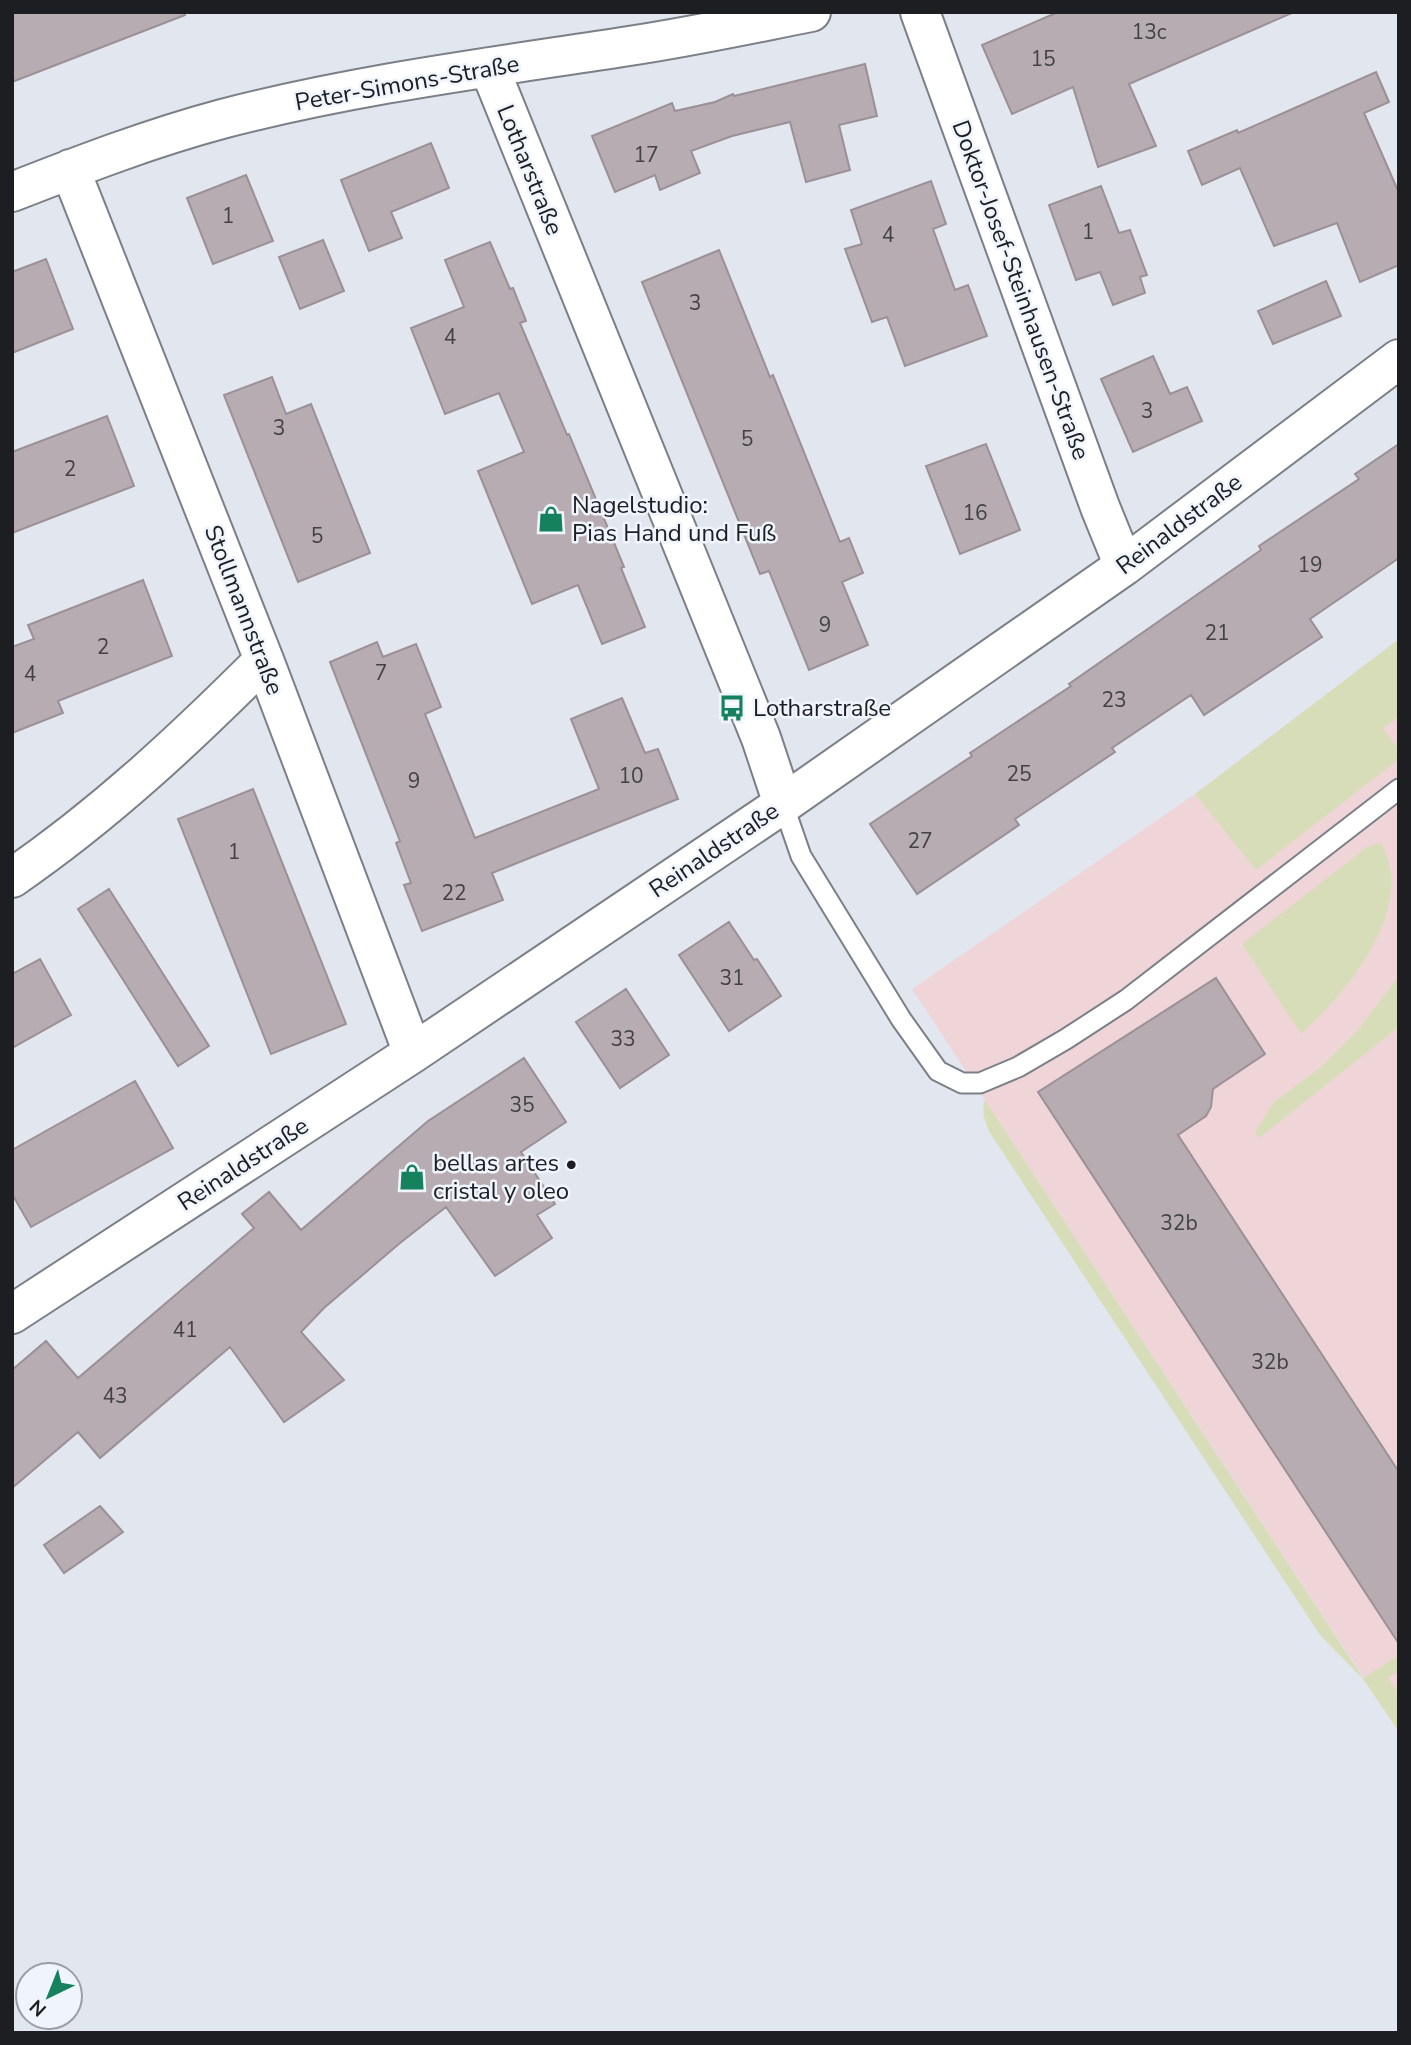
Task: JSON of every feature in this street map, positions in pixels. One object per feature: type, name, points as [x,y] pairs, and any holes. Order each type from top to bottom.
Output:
[{"type":"street","name":"Peter-Simons-Straße","points":[[12,191],[221,119],[378,84],[632,46],[811,12]]},
{"type":"street","name":"Doktor-Josef-Steinhausen-Straße","points":[[920,12],[1100,507],[1124,566]]},
{"type":"street","name":"Lotharstraße","points":[[489,67],[761,738],[783,804]]},
{"type":"street","name":"Stollmannstraße","points":[[70,169],[264,660],[413,1053]]},
{"type":"street","name":"Reinaldstraße","points":[[12,1314],[413,1053],[783,804],[1124,566],[1399,359]]},
{"type":"street","points":[[12,878],[71,836],[162,760],[264,660]]},
{"type":"lane","name":"Lotharstraße","points":[[783,804],[801,856],[901,1019],[938,1071],[962,1083],[980,1083],[1018,1067],[1126,1000],[1399,789]]},
{"type":"shaded area","points":[[1399,639],[1399,1732],[912,989],[1195,794]]},
{"type":"green space","points":[[1399,639],[1399,716],[1383,729],[1399,749],[1399,759],[1256,870],[1195,794]]},
{"type":"green space","points":[[1381,843],[1388,860],[1391,886],[1379,934],[1335,1000],[1301,1034],[1242,944],[1367,847]]},
{"type":"green space","points":[[1399,976],[1399,1027],[1259,1138],[1255,1132],[1274,1102],[1321,1067],[1357,1031]]},
{"type":"green space","points":[[985,1100],[1363,1678],[1399,1655],[1399,1671],[1388,1678],[1399,1694],[1399,1732],[1363,1679],[1320,1635],[990,1133],[985,1121]]},
{"type":"building","points":[[12,12],[185,12],[185,15],[12,82]]},
{"type":"building","points":[[1058,12],[1294,12],[1129,84],[1156,146],[1098,167],[1073,87],[1012,114],[982,45]]},
{"type":"building","points":[[865,64],[877,116],[839,125],[850,170],[806,182],[790,122],[732,136],[691,151],[700,173],[660,190],[655,175],[615,192],[592,136],[672,103],[675,111],[715,102],[733,94],[734,96]]},
{"type":"building","points":[[1376,72],[1389,102],[1364,113],[1399,193],[1399,265],[1360,282],[1337,223],[1274,246],[1240,168],[1202,185],[1188,151],[1237,130],[1238,133]]},
{"type":"building","points":[[431,143],[449,188],[391,212],[402,238],[369,251],[341,180]]},
{"type":"building","points":[[246,175],[273,241],[213,264],[187,198]]},
{"type":"building","points":[[931,181],[946,224],[933,229],[955,290],[968,285],[987,336],[905,366],[887,317],[872,322],[845,249],[862,244],[851,210]]},
{"type":"building","points":[[1101,186],[1119,233],[1130,230],[1147,275],[1140,277],[1145,293],[1113,305],[1100,272],[1076,280],[1049,205]]},
{"type":"building","points":[[323,240],[344,291],[300,309],[279,257]]},
{"type":"building","points":[[490,242],[510,289],[513,288],[526,321],[520,323],[624,567],[621,568],[645,627],[602,644],[578,585],[532,604],[478,471],[524,452],[499,393],[445,414],[411,328],[464,307],[445,260]]},
{"type":"building","points":[[719,250],[840,542],[849,538],[863,573],[842,582],[868,645],[809,670],[769,571],[760,574],[642,282]]},
{"type":"building","points":[[46,259],[73,329],[12,353],[12,272]]},
{"type":"building","points":[[1326,281],[1341,316],[1273,344],[1258,311]]},
{"type":"building","points":[[1153,356],[1170,394],[1187,387],[1202,421],[1133,452],[1101,379]]},
{"type":"building","points":[[272,377],[286,414],[311,404],[370,553],[298,582],[224,395]]},
{"type":"building","points":[[107,416],[134,486],[12,533],[12,452]]},
{"type":"building","points":[[986,444],[1020,530],[960,554],[926,466]]},
{"type":"building","points":[[1399,444],[1399,558],[1310,619],[1322,637],[1204,715],[1191,695],[1112,748],[1115,752],[1015,819],[1019,825],[917,894],[870,824],[972,756],[970,753],[1071,686],[1069,684],[1261,550],[1259,546],[1359,479],[1355,474]]},
{"type":"building","points":[[143,580],[172,656],[58,701],[63,713],[12,733],[12,647],[34,639],[28,625]]},
{"type":"building","points":[[377,642],[383,657],[416,644],[441,707],[425,714],[475,838],[599,789],[571,719],[622,698],[645,753],[658,749],[678,799],[492,873],[503,900],[422,931],[404,885],[411,883],[396,843],[400,841],[330,662]]},
{"type":"building","points":[[253,789],[346,1024],[271,1054],[178,819]]},
{"type":"building","points":[[109,889],[209,1046],[178,1066],[78,909]]},
{"type":"building","points":[[729,922],[781,996],[729,1031],[679,955]]},
{"type":"building","points":[[40,959],[71,1015],[12,1048],[12,974]]},
{"type":"building","points":[[1216,978],[1265,1054],[1213,1089],[1211,1107],[1206,1116],[1178,1135],[1399,1472],[1399,1644],[1038,1092]]},
{"type":"building","points":[[626,989],[669,1055],[620,1088],[576,1022]]},
{"type":"building","points":[[524,1058],[566,1122],[521,1152],[555,1204],[537,1215],[552,1238],[495,1276],[446,1207],[324,1308],[301,1332],[344,1380],[284,1422],[230,1347],[100,1458],[78,1432],[12,1488],[12,1370],[46,1341],[78,1378],[254,1228],[242,1214],[269,1192],[301,1230],[428,1121]]},
{"type":"building","points":[[135,1081],[173,1148],[31,1227],[12,1194],[12,1150]]},
{"type":"building","points":[[100,1506],[123,1532],[64,1573],[44,1545]]},
{"type":"place","name":"Nagelstudio: Pias Hand und Fuß","points":[[551,519]]},
{"type":"place","name":"Lotharstraße","points":[[732,708]]},
{"type":"place","name":"bellas artes • cristal y oleo","points":[[412,1177]]}]
